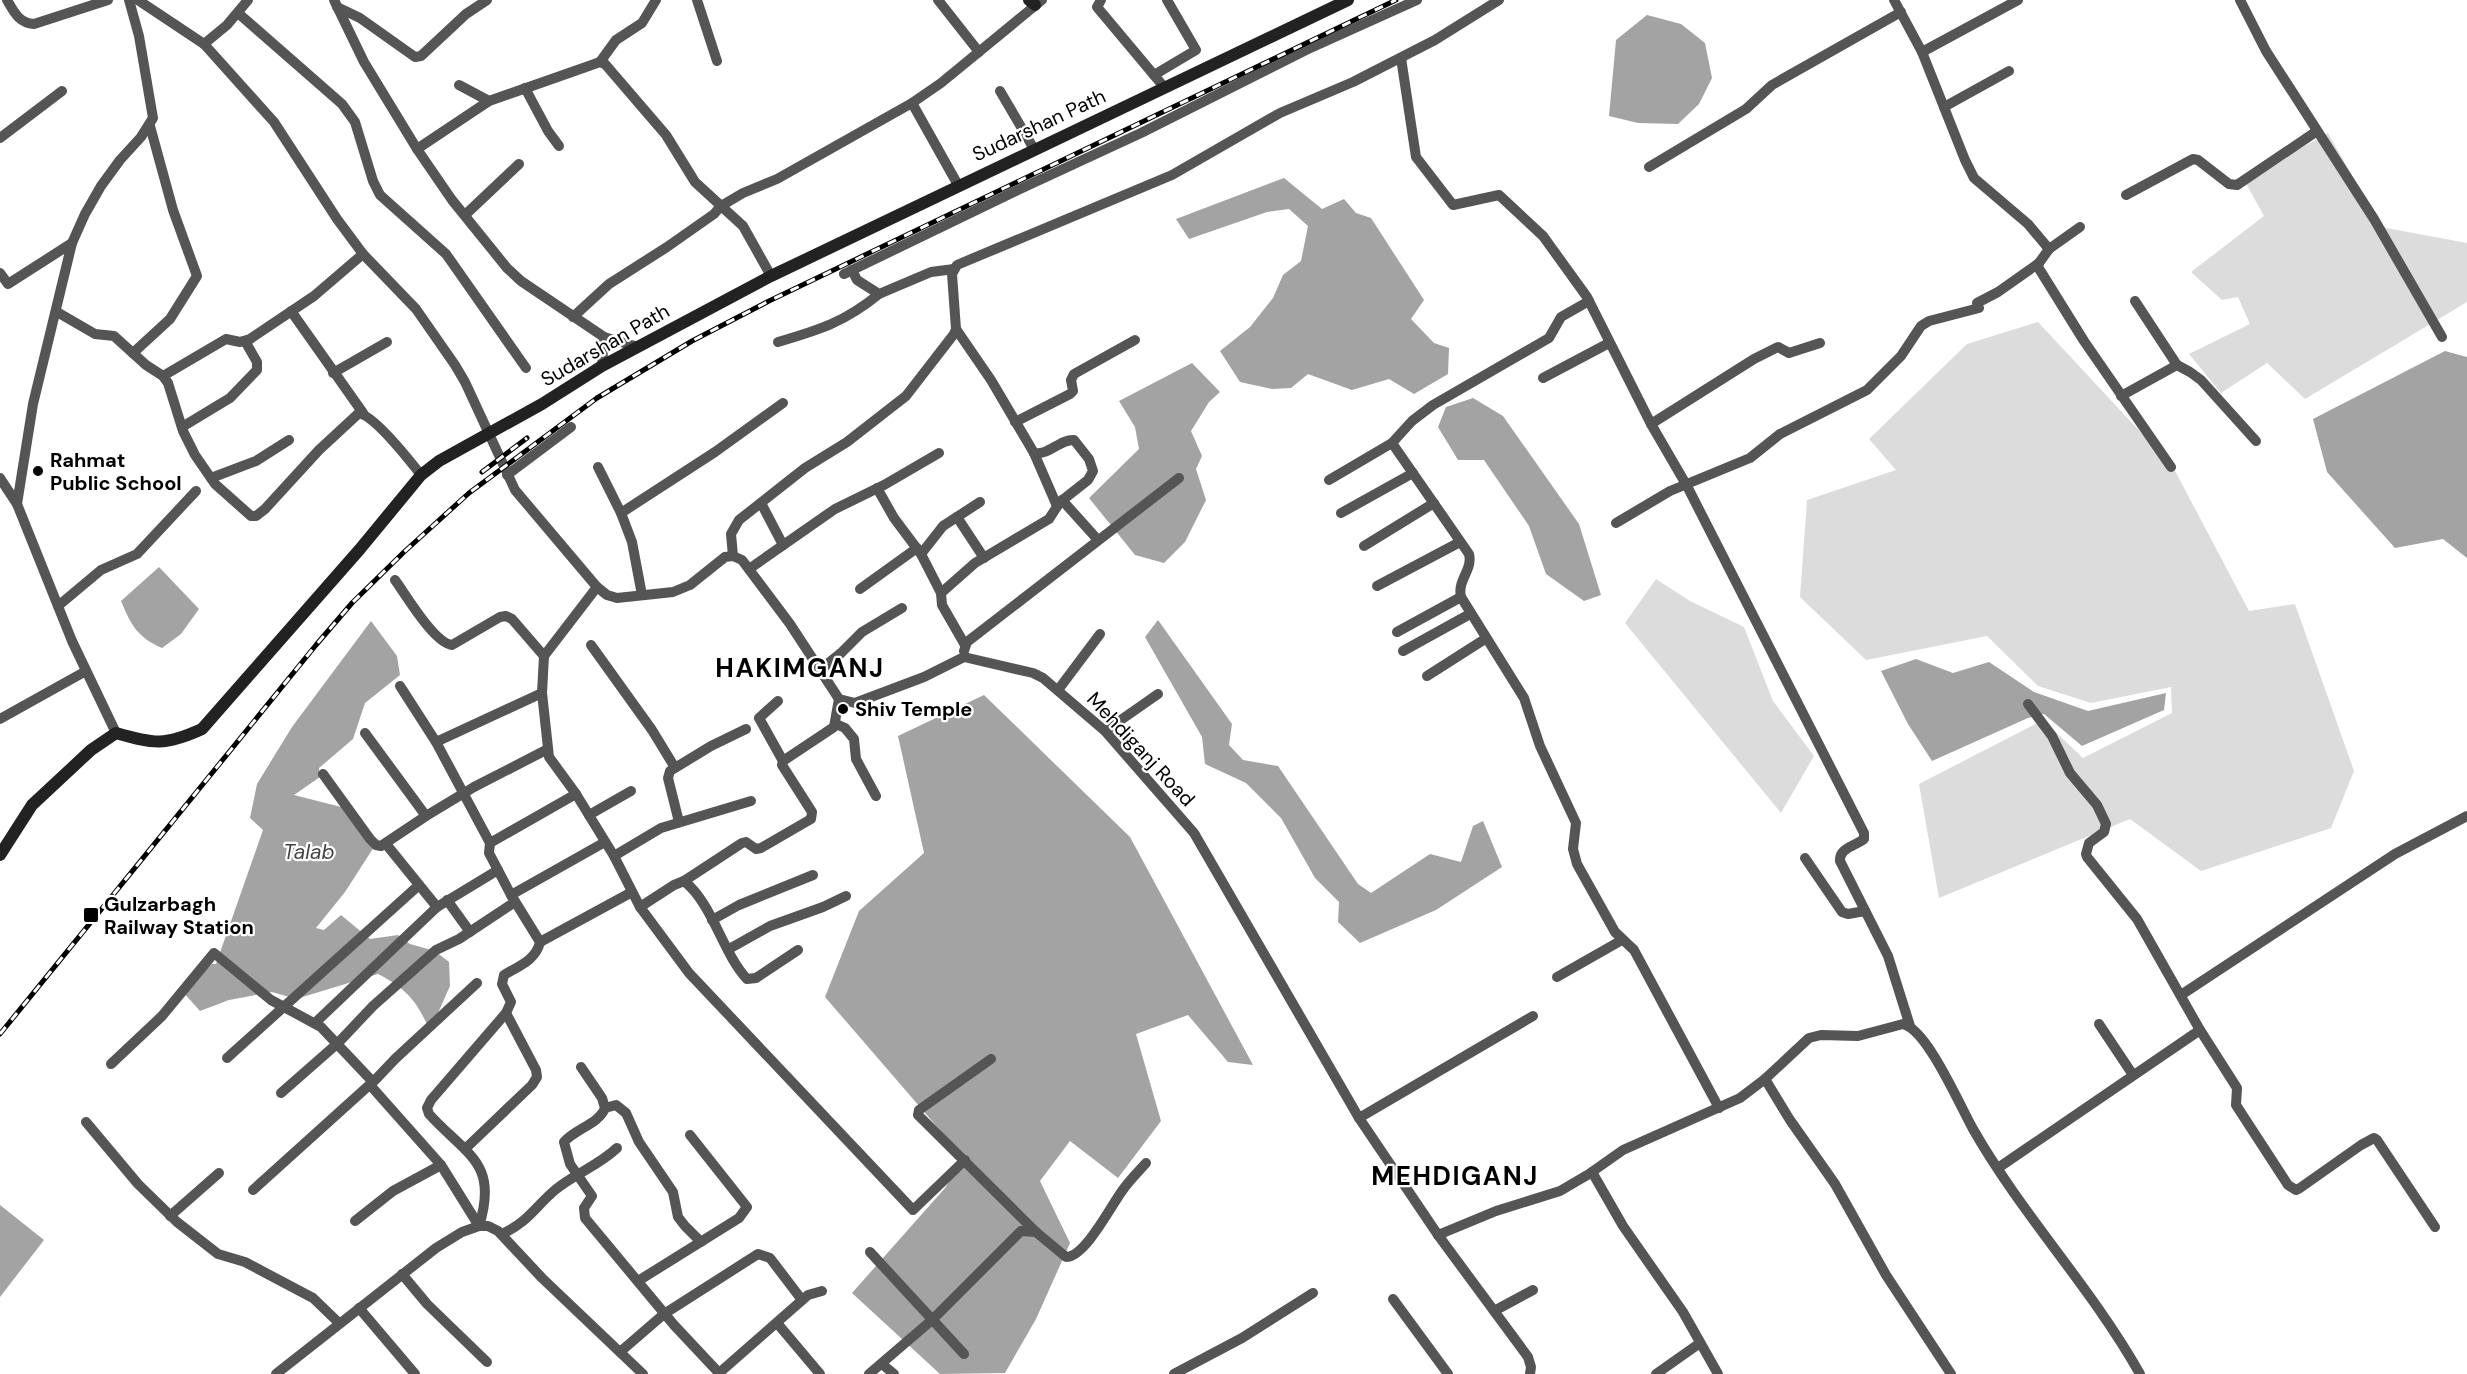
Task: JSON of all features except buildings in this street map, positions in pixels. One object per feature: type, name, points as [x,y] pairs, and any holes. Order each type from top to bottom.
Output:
[{"type":"main road","name":"Sudarshan Path","points":[[116,733],[147,742],[185,736],[202,729],[360,549],[421,475],[440,461],[602,366],[771,276],[1348,0]]},
{"type":"main road","points":[[0,855],[32,805],[91,750],[116,733]]},
{"type":"street","points":[[7,0],[19,19],[27,24],[34,24],[108,0]]},
{"type":"street","points":[[17,504],[33,404],[72,243],[84,214],[101,186],[150,126],[153,118],[152,103],[129,0]]},
{"type":"street","points":[[138,0],[204,44],[274,122],[329,208],[363,254],[416,309],[465,382],[515,490],[597,587],[607,595],[617,598],[673,592],[690,585],[725,557],[733,556],[742,560],[790,624],[839,699],[855,703],[924,676],[964,657],[965,645],[942,605],[941,592],[919,551],[894,518],[877,488]]},
{"type":"street","points":[[204,44],[238,13],[248,0]]},
{"type":"street","points":[[335,3],[416,57],[421,56],[461,18],[487,0]]},
{"type":"street","points":[[417,149],[489,101],[600,62],[616,40],[642,23],[656,0]]},
{"type":"street","points":[[697,0],[717,61]]},
{"type":"street","points":[[938,0],[979,52]]},
{"type":"street","points":[[1101,0],[1097,7],[1164,87]]},
{"type":"street","points":[[1154,75],[1196,50],[1167,0]]},
{"type":"street","points":[[879,294],[856,280],[848,272],[1141,133],[1306,50],[1417,0]]},
{"type":"street","points":[[778,342],[836,323],[879,294],[931,272],[954,268],[962,262],[1172,175],[1270,118],[1401,58],[1462,25],[1499,0]]},
{"type":"street","points":[[1893,0],[1922,52],[1974,178],[2028,224],[2049,249]]},
{"type":"street","points":[[1922,52],[2018,0]]},
{"type":"street","points":[[2240,0],[2266,51],[2374,219],[2442,337]]},
{"type":"street","points":[[573,317],[609,284],[668,247],[714,214],[721,206],[743,193],[777,179],[912,103],[979,52],[1035,2]]},
{"type":"street","points":[[335,3],[364,62],[417,149],[507,268],[521,281],[604,337],[638,347]]},
{"type":"street","points":[[1648,167],[1746,109],[1772,85],[1901,12]]},
{"type":"street","points":[[238,13],[342,104],[355,122],[373,181],[380,195],[446,254],[526,368]]},
{"type":"street","points":[[1401,58],[1416,157],[1456,206],[1494,195],[1504,198],[1543,236],[1589,301],[1608,343],[1687,486],[1864,833],[1864,839],[1843,851],[1839,857],[1888,956],[1910,1026]]},
{"type":"street","points":[[1178,61],[1189,76]]},
{"type":"street","points":[[600,62],[612,69],[666,135],[695,182],[749,234],[771,276]]},
{"type":"street","points":[[1944,107],[2009,71]]},
{"type":"street","points":[[459,85],[489,101]]},
{"type":"street","points":[[525,88],[548,131],[559,146]]},
{"type":"street","points":[[0,138],[62,92]]},
{"type":"street","points":[[1000,92],[1035,149]]},
{"type":"street","points":[[912,103],[958,185]]},
{"type":"street","points":[[133,353],[170,319],[197,276],[173,210],[150,126]]},
{"type":"street","points":[[2126,195],[2193,159],[2198,160],[2229,184],[2237,185],[2317,131]]},
{"type":"street","points":[[465,215],[519,164]]},
{"type":"street","points":[[1616,523],[1670,491],[1687,486],[1750,458],[1780,434],[1867,390],[1901,356],[1921,326],[1929,321],[1978,306],[2039,263],[2049,249],[2080,227]]},
{"type":"street","points":[[0,273],[8,284],[72,243]]},
{"type":"street","points":[[163,375],[226,339],[245,341],[322,290],[363,254]]},
{"type":"street","points":[[2039,263],[2038,267],[2057,300],[2171,467]]},
{"type":"street","points":[[954,268],[952,274],[956,329],[991,380],[1060,503],[1098,540]]},
{"type":"street","points":[[1329,480],[1392,443],[1423,412],[1549,338],[1561,317],[1589,301]]},
{"type":"street","points":[[2135,301],[2177,365],[2201,380],[2256,441]]},
{"type":"street","points":[[291,311],[363,413],[402,451],[421,475]]},
{"type":"street","points":[[57,312],[95,334],[114,336],[163,375],[168,382],[182,427],[195,455],[211,478],[245,513],[251,516],[256,516],[319,450],[356,415],[363,413]]},
{"type":"street","points":[[733,556],[731,534],[733,527],[805,468],[847,442],[906,396],[956,329]]},
{"type":"street","points":[[602,366],[604,337]]},
{"type":"street","points":[[1015,422],[1070,394],[1074,388],[1071,380],[1074,374],[1135,340]]},
{"type":"street","points":[[182,427],[230,398],[257,370],[257,362],[245,341]]},
{"type":"street","points":[[333,373],[387,342]]},
{"type":"street","points":[[1543,378],[1608,343]]},
{"type":"street","points":[[1651,424],[1754,359],[1778,347],[1789,353],[1820,343]]},
{"type":"street","points":[[2121,396],[2177,365]]},
{"type":"street","points":[[621,513],[715,452],[783,403]]},
{"type":"street","points":[[507,475],[571,428]]},
{"type":"street","points":[[941,592],[984,558],[1049,519],[1060,503],[1092,474],[1089,459],[1078,444],[1071,439],[1041,454],[1034,453]]},
{"type":"street","points":[[211,478],[256,461],[289,440]]},
{"type":"street","points":[[1392,443],[1470,559],[1459,588],[1461,597],[1485,639],[1524,698],[1540,746],[1576,823],[1573,856],[1615,932],[1634,950],[1719,1108]]},
{"type":"street","points":[[749,569],[835,509],[939,453]]},
{"type":"street","points":[[598,467],[621,513],[632,542],[642,595]]},
{"type":"street","points":[[1341,513],[1413,473]]},
{"type":"street","points":[[0,478],[17,504],[86,671],[116,733]]},
{"type":"street","points":[[965,645],[1179,478]]},
{"type":"street","points":[[58,606],[101,570],[137,554],[196,491]]},
{"type":"street","points":[[860,589],[919,551],[943,526],[980,502]]},
{"type":"street","points":[[761,503],[783,546]]},
{"type":"street","points":[[1364,546],[1434,503]]},
{"type":"street","points":[[957,517],[984,558]]},
{"type":"street","points":[[1377,586],[1460,542]]},
{"type":"street","points":[[395,580],[424,621],[448,645],[506,616],[512,619],[544,656]]},
{"type":"street","points":[[597,587],[544,656],[542,693],[546,750],[552,764],[589,814],[640,907],[689,973],[720,1008],[913,1210],[965,1160]]},
{"type":"street","points":[[1397,632],[1461,597]]},
{"type":"street","points":[[820,670],[862,632],[902,608]]},
{"type":"street","points":[[1403,651],[1470,614]]},
{"type":"street","points":[[1058,690],[1100,634]]},
{"type":"street","points":[[1427,676],[1485,639]]},
{"type":"street","points":[[591,645],[652,730],[674,766]]},
{"type":"street","name":"Mehdiganj Road","points":[[964,657],[1033,673],[1058,690],[1105,731],[1194,833],[1359,1118],[1438,1234],[1528,1357],[1531,1367],[1530,1374]]},
{"type":"street","points":[[0,719],[86,671]]},
{"type":"street","points":[[400,686],[436,742],[462,795],[490,843],[489,853],[513,899],[540,942],[533,958],[504,975],[502,980],[511,1002],[506,1013],[431,1100],[428,1108],[429,1114],[465,1149],[482,1170],[485,1179],[483,1211],[478,1226]]},
{"type":"street","points":[[436,742],[542,693]]},
{"type":"street","points":[[1105,731],[1158,694]]},
{"type":"street","points":[[783,761],[831,730],[836,723],[835,712],[839,699]]},
{"type":"street","points":[[640,907],[742,843],[756,849],[761,848],[811,819],[812,812],[790,780],[782,765],[783,761],[759,718],[778,701]]},
{"type":"street","points":[[2028,704],[2052,736],[2067,767],[2097,805],[2106,824],[2104,832],[2089,843],[2087,857],[2137,919],[2200,1030],[2237,1088],[2236,1105],[2291,1189],[2300,1188],[2361,1144],[2374,1138],[2435,1227]]},
{"type":"street","points":[[836,723],[845,728],[854,740],[856,759],[876,796]]},
{"type":"street","points":[[679,822],[668,778],[670,771],[674,766],[746,729]]},
{"type":"street","points":[[365,733],[426,816]]},
{"type":"street","points":[[323,774],[370,839],[376,845],[381,846],[462,795],[546,750]]},
{"type":"street","points":[[589,814],[631,791]]},
{"type":"street","points":[[490,843],[576,794]]},
{"type":"street","points":[[614,856],[661,828],[751,801]]},
{"type":"street","points":[[2181,995],[2395,854],[2467,816]]},
{"type":"street","points":[[281,1093],[338,1043],[373,1006],[436,950],[470,932],[513,899],[605,842]]},
{"type":"street","points":[[386,844],[437,907]]},
{"type":"street","points":[[1804,858],[1842,912],[1848,914],[1865,911]]},
{"type":"street","points":[[315,1023],[437,907],[498,870]]},
{"type":"street","points":[[712,920],[738,905],[813,875]]},
{"type":"street","points":[[684,881],[690,886],[712,920],[743,975],[750,980],[798,950]]},
{"type":"street","points":[[227,1058],[419,885]]},
{"type":"street","points":[[540,942],[632,892]]},
{"type":"street","points":[[729,949],[770,926],[846,896]]},
{"type":"street","points":[[447,900],[470,932]]},
{"type":"street","points":[[1557,977],[1622,940]]},
{"type":"street","points":[[111,1064],[162,1016],[214,954],[271,1000],[315,1023],[338,1043],[441,1165],[478,1226]]},
{"type":"street","points":[[253,1190],[371,1084],[477,983]]},
{"type":"street","points":[[465,1149],[532,1085],[537,1077],[536,1070],[506,1013]]},
{"type":"street","points":[[1359,1118],[1533,1016]]},
{"type":"street","points":[[1438,1234],[1496,1211],[1560,1191],[1623,1150],[1740,1098],[1766,1079],[1809,1038],[1821,1035],[1858,1036],[1904,1024],[1910,1026],[1927,1043],[1974,1130],[1998,1168],[2119,1337],[2140,1374]]},
{"type":"street","points":[[2099,1024],[2133,1076]]},
{"type":"street","points":[[1998,1168],[2200,1030]]},
{"type":"street","points":[[991,1059],[919,1110],[918,1114],[1036,1232],[1066,1257],[1075,1255],[1146,1163]]},
{"type":"street","points":[[581,1067],[602,1098],[605,1108]]},
{"type":"street","points":[[1766,1079],[1790,1120],[1835,1184],[1886,1275],[1951,1374]]},
{"type":"street","points":[[701,1242],[678,1216],[673,1192],[639,1142],[626,1113],[616,1105],[605,1108],[599,1117],[577,1130],[564,1142],[566,1155],[592,1196],[584,1209],[585,1218],[664,1314],[719,1374],[808,1295],[822,1291]]},
{"type":"street","points":[[86,1122],[138,1184],[170,1216],[218,1254],[245,1262],[313,1298],[339,1323]]},
{"type":"street","points":[[638,1281],[740,1218],[747,1207],[690,1135]]},
{"type":"street","points":[[502,1234],[521,1224],[555,1190],[616,1148]]},
{"type":"street","points":[[355,1221],[393,1191],[441,1165]]},
{"type":"street","points":[[1592,1172],[1623,1226],[1677,1304],[1718,1374]]},
{"type":"street","points":[[170,1216],[219,1173]]},
{"type":"street","points":[[276,1374],[436,1248],[462,1232],[478,1226],[488,1226],[502,1234],[542,1278],[643,1374]]},
{"type":"street","points":[[869,1374],[932,1320],[1016,1234],[1021,1231],[1036,1232]]},
{"type":"street","points":[[870,1252],[964,1354]]},
{"type":"street","points":[[620,1352],[664,1314],[758,1254],[770,1258],[802,1300]]},
{"type":"street","points":[[402,1274],[427,1304],[487,1362]]},
{"type":"street","points":[[1494,1311],[1533,1290]]},
{"type":"street","points":[[1174,1374],[1242,1338],[1313,1293]]},
{"type":"street","points":[[1393,1299],[1448,1374]]},
{"type":"street","points":[[359,1308],[411,1373]]},
{"type":"street","points":[[777,1323],[820,1374]]},
{"type":"street","points":[[1656,1374],[1700,1343]]},
{"type":"street","points":[[882,1364],[894,1374]]},
{"type":"shaded area","points":[[2328,133],[2381,227],[2467,243],[2467,302],[2305,399],[2267,363],[2221,393],[2189,354],[2250,324],[2238,297],[2222,300],[2191,272],[2264,216],[2244,180]]},
{"type":"shaded area","points":[[2038,322],[2173,467],[2249,611],[2295,604],[2354,771],[2331,828],[2201,871],[2130,819],[1939,898],[1919,784],[2043,720],[2083,758],[2172,713],[2171,687],[2091,703],[2038,686],[1987,636],[1866,660],[1800,597],[1807,500],[1896,470],[1869,439],[1967,344]]},
{"type":"shaded area","points":[[1656,579],[1690,601],[1744,627],[1773,701],[1814,756],[1781,813],[1625,623]]},
{"type":"water","points":[[1647,15],[1681,24],[1705,43],[1712,78],[1699,104],[1678,124],[1638,123],[1609,116],[1616,40]]},
{"type":"water","points":[[1284,178],[1322,209],[1344,199],[1356,213],[1371,218],[1424,300],[1411,319],[1434,343],[1449,348],[1448,374],[1414,394],[1389,379],[1352,390],[1308,374],[1291,388],[1272,389],[1240,382],[1220,351],[1250,327],[1273,298],[1283,275],[1301,261],[1308,226],[1289,209],[1267,212],[1189,239],[1176,219]]},
{"type":"water","points":[[2445,351],[2467,357],[2467,558],[2443,539],[2395,548],[2327,472],[2313,419]]},
{"type":"water","points":[[1192,363],[1220,392],[1209,402],[1191,431],[1202,456],[1196,469],[1206,500],[1185,542],[1164,563],[1135,555],[1089,498],[1139,449],[1135,427],[1119,401]]},
{"type":"water","points":[[1473,398],[1503,416],[1579,524],[1601,595],[1584,601],[1546,574],[1529,526],[1484,460],[1458,460],[1438,427],[1446,407]]},
{"type":"water","points":[[159,567],[199,609],[181,634],[162,648],[141,635],[128,617],[121,601]]},
{"type":"water","points":[[1158,620],[1232,724],[1229,745],[1243,760],[1278,766],[1358,884],[1371,893],[1430,854],[1461,862],[1473,826],[1483,821],[1502,867],[1436,910],[1360,943],[1338,922],[1339,902],[1315,878],[1281,818],[1246,783],[1205,764],[1202,737],[1145,637]]},
{"type":"water","name":"Talab","points":[[371,621],[397,656],[400,675],[365,703],[353,739],[319,768],[320,777],[294,795],[345,808],[374,847],[345,892],[316,928],[324,930],[341,915],[370,939],[398,935],[410,944],[435,951],[449,962],[450,986],[430,1031],[410,997],[397,985],[378,974],[296,999],[272,992],[229,1000],[200,1011],[182,991],[212,964],[216,964],[263,830],[250,818],[257,784],[292,727]]},
{"type":"water","points":[[1916,659],[1953,673],[1989,662],[2034,692],[2088,711],[2166,693],[2164,710],[2082,746],[2044,714],[2028,718],[1932,761],[1908,724],[1881,671]]},
{"type":"water","points":[[984,695],[1130,837],[1253,1065],[1228,1062],[1188,1015],[1136,1034],[1161,1121],[1118,1178],[1070,1141],[1040,1181],[1070,1243],[1036,1319],[1005,1373],[940,1374],[852,1293],[945,1188],[964,1158],[825,997],[859,911],[924,853],[898,736]]},
{"type":"water","points":[[0,1205],[44,1240],[0,1297]]},
{"type":"railway","points":[[0,1034],[352,603],[469,493],[597,398],[692,341],[769,301],[1396,0]]},
{"type":"railway","points":[[482,472],[527,438]]},
{"type":"place","name":"Rahmat Public School","points":[[38,471]]},
{"type":"place","name":"Shiv Temple","points":[[843,709]]},
{"type":"place","name":"Gulzarbagh Railway Station","points":[[91,915]]},
{"type":"district","name":"HAKIMGANJ","points":[[800,668]]},
{"type":"district","name":"MEHDIGANJ","points":[[1455,1176]]}]
